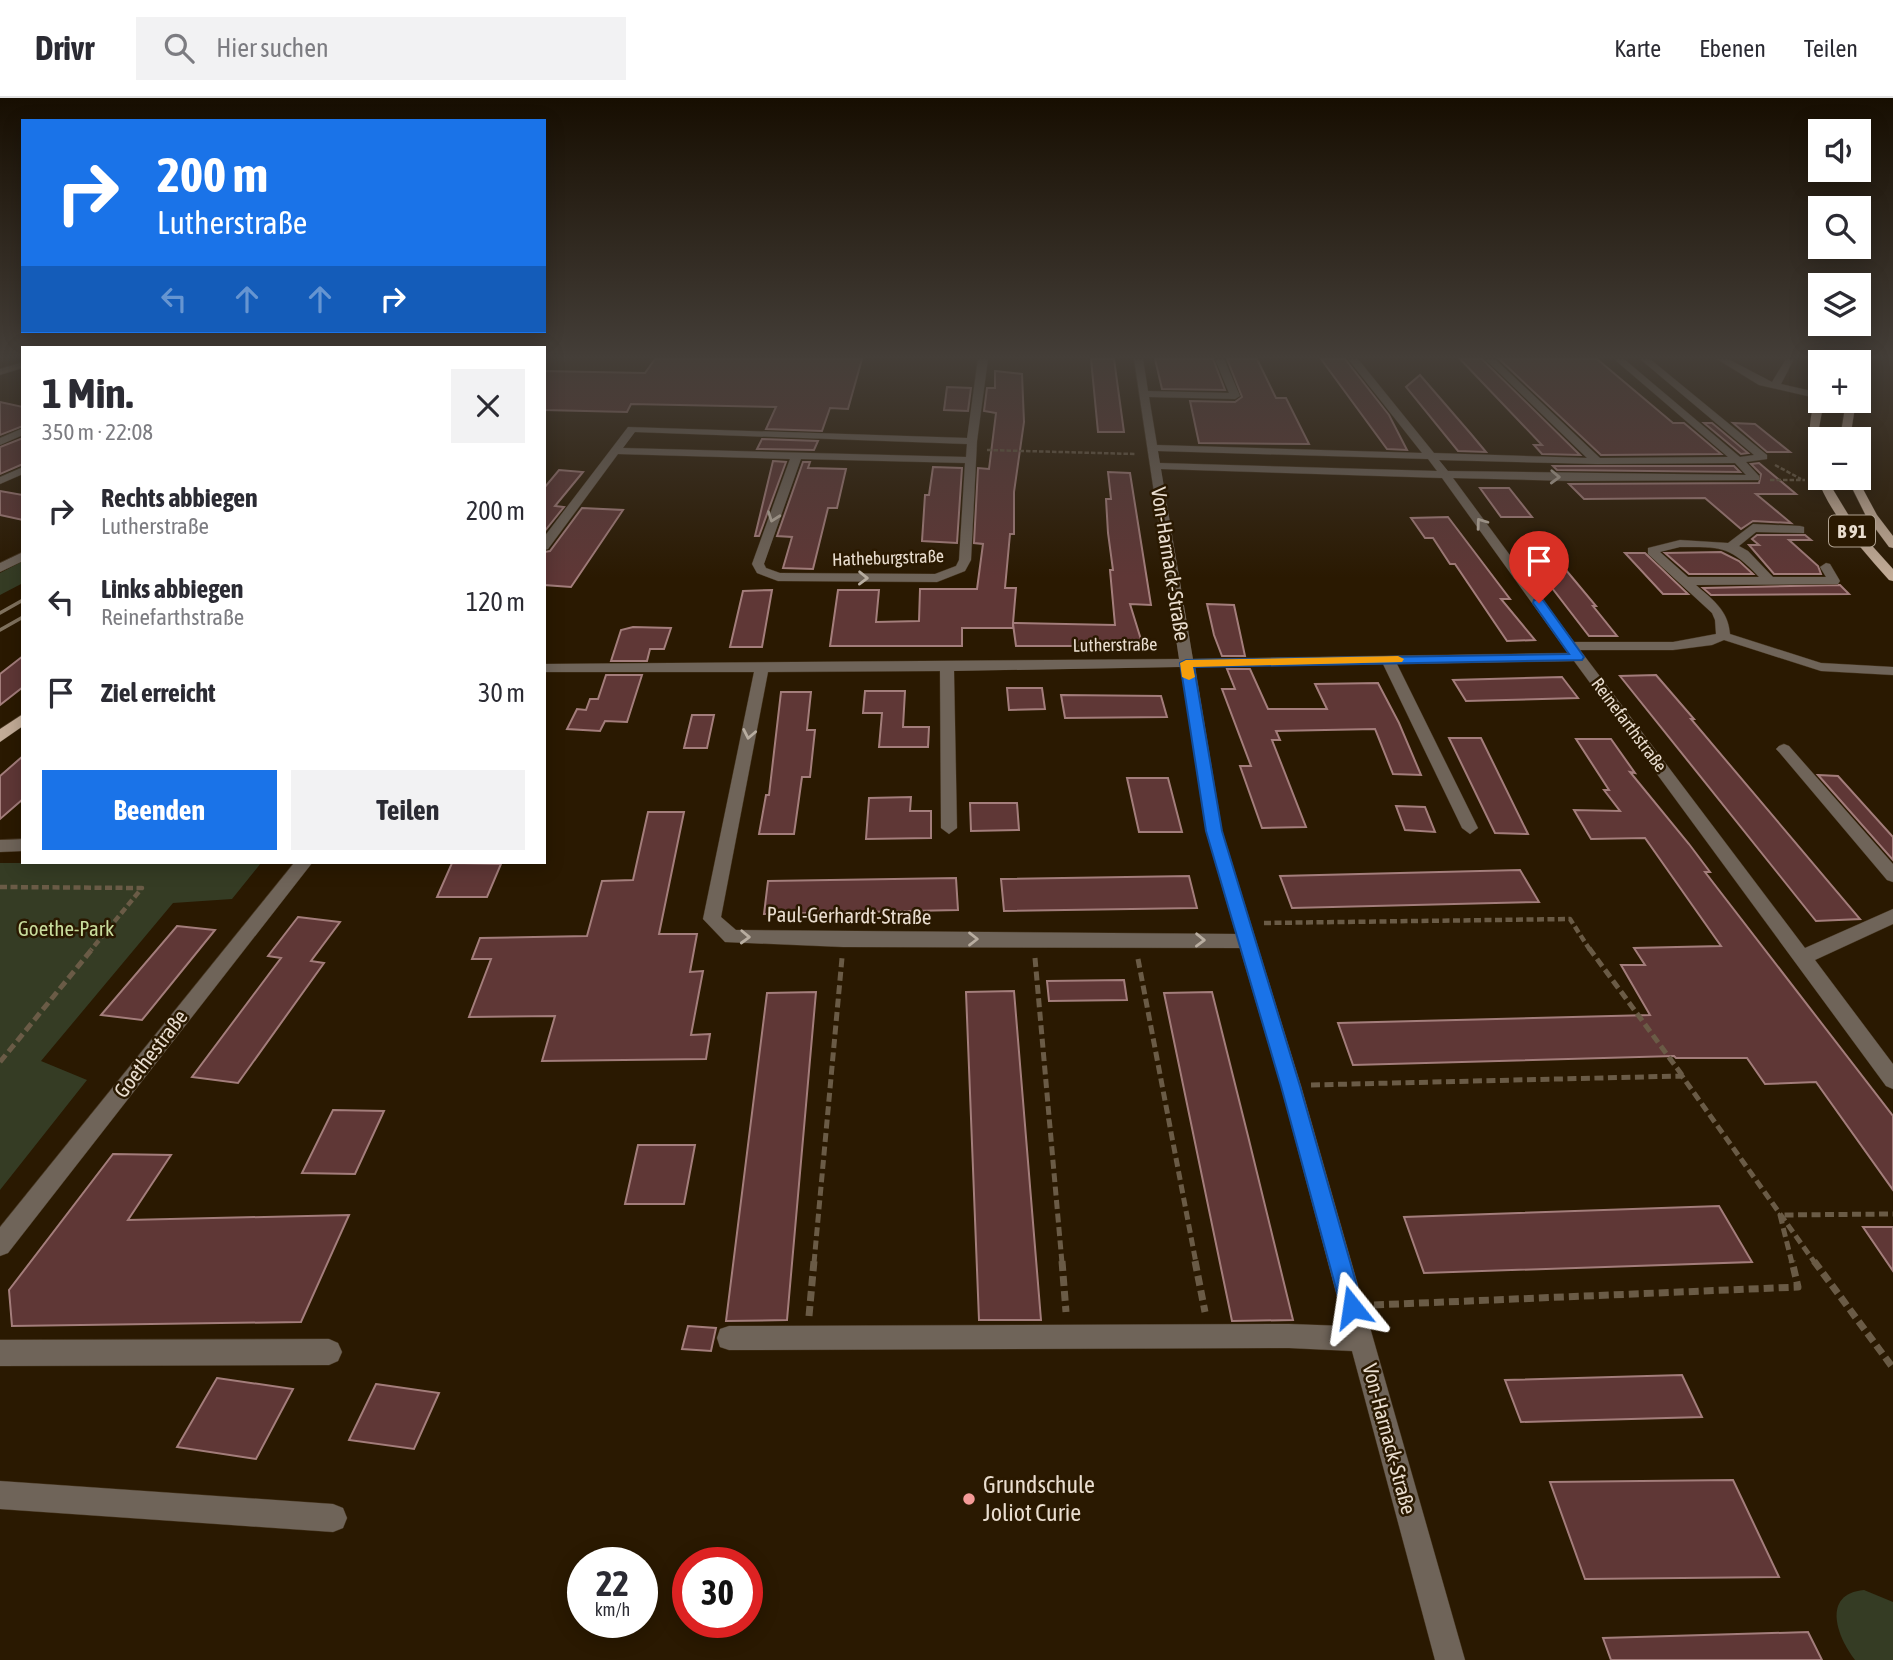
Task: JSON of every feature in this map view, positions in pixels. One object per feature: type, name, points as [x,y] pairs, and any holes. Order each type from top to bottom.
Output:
[{"type":"main road","name":"B 91","points":[[1829,490],[1852,531],[1893,576]]},
{"type":"main road","name":"B 91","points":[[1858,490],[1872,516],[1893,544]]},
{"type":"main road","points":[[0,737],[21,720]]},
{"type":"street","points":[[0,442],[21,432]]},
{"type":"street","points":[[546,544],[630,432]]},
{"type":"street","points":[[679,432],[972,450]]},
{"type":"street","name":"Hatheburgstraße","points":[[797,455],[758,565],[771,575],[919,579],[953,574],[961,568],[965,560],[974,432]]},
{"type":"street","name":"Von-Harnack-Straße","points":[[1149,432],[1214,831],[1291,1086],[1450,1660]]},
{"type":"street","name":"Reinefarthstraße","points":[[1410,432],[1445,474],[1574,652],[1891,1073]]},
{"type":"street","points":[[1567,432],[1597,460]]},
{"type":"street","points":[[1705,432],[1755,478]]},
{"type":"street","points":[[1733,432],[1763,457]]},
{"type":"street","points":[[615,452],[797,455],[972,450]]},
{"type":"street","points":[[1152,456],[1428,455],[1597,460],[1738,460],[1763,457]]},
{"type":"street","points":[[1152,456],[1445,474],[1755,478]]},
{"type":"street","points":[[0,481],[21,471]]},
{"type":"street","points":[[546,524],[561,525]]},
{"type":"street","points":[[1731,547],[1753,528],[1800,530]]},
{"type":"street","points":[[1770,581],[1744,554],[1731,547],[1679,545],[1659,547],[1652,551],[1717,611],[1722,620],[1723,636],[1750,642],[1811,666],[1893,671]]},
{"type":"street","points":[[0,568],[21,557]]},
{"type":"street","points":[[1686,581],[1835,581],[1826,567]]},
{"type":"street","name":"Lutherstraße","points":[[546,668],[947,667],[1388,660],[1682,645],[1713,642],[1723,636]]},
{"type":"street","points":[[1388,660],[1470,828]]},
{"type":"street","name":"Paul-Gerhardt-Straße","points":[[762,667],[712,919],[732,937],[843,940],[1134,939],[1245,932]]},
{"type":"street","points":[[947,667],[950,828]]},
{"type":"street","points":[[1784,749],[1893,876]]},
{"type":"street","points":[[0,846],[21,845]]},
{"type":"street","name":"Goethestraße","points":[[0,1245],[302,864]]},
{"type":"street","points":[[1802,958],[1893,916]]},
{"type":"street","points":[[730,1338],[1361,1339]]},
{"type":"street","points":[[0,1353],[329,1352]]},
{"type":"street","points":[[0,1496],[333,1518]]},
{"type":"path","points":[[972,450],[1152,456]]},
{"type":"path","points":[[1755,478],[1805,480],[1763,457]]},
{"type":"path","points":[[0,887],[142,888],[0,1062]]},
{"type":"path","points":[[1245,932],[1570,919],[1603,971],[1893,1368]]},
{"type":"path","points":[[1034,939],[1069,1337]]},
{"type":"path","points":[[1134,939],[1209,1337]]},
{"type":"path","points":[[807,1337],[843,940]]},
{"type":"path","points":[[1291,1086],[1682,1076]]},
{"type":"path","points":[[1780,1215],[1893,1214]]},
{"type":"path","points":[[1352,1307],[1798,1287],[1780,1215]]},
{"type":"green space","points":[[21,562],[21,584],[0,595],[0,573]]},
{"type":"green space","name":"Goethe-Park","points":[[0,863],[260,864],[232,899],[173,903],[41,1061],[87,1080],[0,1190]]},
{"type":"green space","points":[[1864,1590],[1893,1602],[1893,1660],[1855,1660],[1843,1640],[1837,1618],[1838,1608],[1842,1599],[1851,1593]]},
{"type":"building","points":[[994,432],[1023,432],[1014,492],[1014,534],[1010,534],[1005,588],[1016,588],[1013,623],[1115,625],[1106,499],[1111,499],[1108,472],[1130,473],[1151,605],[1130,604],[1143,646],[1016,646],[1013,624],[1013,628],[962,628],[962,646],[830,646],[838,590],[879,590],[876,622],[919,621],[920,589],[977,589],[983,544],[974,543],[978,468],[989,469]]},
{"type":"building","points":[[1197,432],[1303,432],[1309,444],[1199,443]]},
{"type":"building","points":[[1374,432],[1398,432],[1407,450],[1387,449]]},
{"type":"building","points":[[1442,432],[1469,432],[1486,452],[1458,451]]},
{"type":"building","points":[[1530,432],[1556,432],[1580,455],[1542,454],[1534,445],[1542,445]]},
{"type":"building","points":[[1576,432],[1695,432],[1721,454],[1601,455]]},
{"type":"building","points":[[1715,432],[1723,432],[1748,453],[1741,454]]},
{"type":"building","points":[[1743,432],[1765,432],[1790,452],[1767,452]]},
{"type":"building","points":[[21,439],[21,465],[0,474],[0,447]]},
{"type":"building","points":[[762,439],[818,441],[814,450],[757,449]]},
{"type":"building","points":[[773,461],[786,462],[759,536],[755,536]]},
{"type":"building","points":[[803,462],[810,462],[808,468],[846,469],[837,508],[828,508],[813,569],[783,568],[792,537],[777,536]]},
{"type":"building","points":[[1759,463],[1796,494],[1756,494],[1791,523],[1753,521],[1741,529],[1705,498],[1584,499],[1569,484],[1759,483],[1761,474],[1751,464]]},
{"type":"building","points":[[1553,466],[1734,466],[1740,472],[1557,470]]},
{"type":"building","points":[[933,467],[962,468],[957,543],[922,541],[925,495],[929,495]]},
{"type":"building","points":[[559,470],[583,472],[555,506],[564,507],[546,530],[546,486]]},
{"type":"building","points":[[1480,488],[1509,488],[1532,517],[1501,517]]},
{"type":"building","points":[[0,491],[21,495],[21,520],[0,515]]},
{"type":"building","points":[[582,508],[623,510],[571,587],[546,585],[546,552],[550,551]]},
{"type":"building","points":[[1448,517],[1510,599],[1501,599],[1535,640],[1507,641],[1455,564],[1450,564],[1433,538],[1425,538],[1411,518]]},
{"type":"building","points":[[1757,535],[1805,535],[1811,540],[1789,540],[1818,566],[1821,574],[1774,574],[1749,545],[1759,545],[1752,539]]},
{"type":"building","points":[[1721,552],[1739,561],[1753,574],[1689,574],[1665,553]]},
{"type":"building","points":[[1625,553],[1645,553],[1688,594],[1663,594]]},
{"type":"building","points":[[1529,558],[1556,558],[1617,636],[1589,636]]},
{"type":"building","points":[[1840,585],[1849,594],[1711,595],[1703,588]]},
{"type":"building","points":[[772,590],[762,647],[730,647],[743,591]]},
{"type":"building","points":[[1207,604],[1234,605],[1245,656],[1222,656]]},
{"type":"building","points":[[633,627],[671,628],[664,649],[650,649],[647,661],[611,661],[621,630]]},
{"type":"building","points":[[21,658],[21,689],[0,705],[0,674]]},
{"type":"building","points":[[1227,669],[1250,669],[1268,709],[1327,709],[1315,684],[1378,683],[1421,775],[1393,774],[1375,729],[1276,731],[1280,740],[1272,740],[1306,827],[1262,828],[1240,766],[1251,766],[1222,689],[1235,689]]},
{"type":"building","points":[[606,675],[642,675],[627,722],[605,721],[600,731],[567,729],[577,709],[586,710],[590,699],[598,699]]},
{"type":"building","points":[[1656,675],[1860,919],[1816,921],[1620,676]]},
{"type":"building","points":[[1562,677],[1578,698],[1466,701],[1453,680]]},
{"type":"building","points":[[1007,688],[1042,688],[1045,709],[1009,710]]},
{"type":"building","points":[[865,691],[905,691],[903,727],[929,727],[928,747],[879,747],[882,713],[863,713]]},
{"type":"building","points":[[781,692],[811,692],[807,730],[815,730],[810,777],[802,777],[794,834],[759,834],[766,795],[769,795]]},
{"type":"building","points":[[1061,695],[1161,696],[1167,717],[1065,718]]},
{"type":"building","points":[[692,715],[714,715],[707,748],[684,748]]},
{"type":"building","points":[[1449,738],[1481,738],[1528,834],[1495,833]]},
{"type":"building","points":[[1576,739],[1611,739],[1635,773],[1630,772],[1689,844],[1710,872],[1705,872],[1893,1116],[1893,1190],[1816,1082],[1765,1084],[1747,1058],[1674,1056],[1353,1065],[1338,1023],[1650,1015],[1621,965],[1645,965],[1634,948],[1721,946],[1645,838],[1591,839],[1574,810],[1620,811],[1604,790],[1609,790]]},
{"type":"building","points":[[21,758],[21,801],[0,819],[0,776]]},
{"type":"building","points":[[1818,775],[1838,776],[1893,837],[1893,860]]},
{"type":"building","points":[[1127,778],[1168,778],[1182,832],[1139,832]]},
{"type":"building","points":[[911,797],[910,811],[931,811],[931,838],[866,839],[869,798]]},
{"type":"building","points":[[970,803],[1017,803],[1019,830],[971,831]]},
{"type":"building","points":[[1396,806],[1425,807],[1435,832],[1405,830]]},
{"type":"building","points":[[648,812],[684,812],[659,934],[697,934],[690,972],[703,971],[691,1035],[710,1034],[706,1059],[542,1061],[555,1016],[469,1017],[491,959],[472,959],[480,938],[587,936],[602,881],[633,880]]},
{"type":"building","points":[[452,864],[501,864],[487,897],[437,897]]},
{"type":"building","points":[[1520,870],[1539,902],[1292,908],[1280,876]]},
{"type":"building","points":[[1189,876],[1197,908],[1004,911],[1001,879]]},
{"type":"building","points":[[956,878],[958,910],[764,914],[768,881]]},
{"type":"building","points":[[298,917],[340,922],[311,961],[324,963],[238,1083],[192,1077],[281,958],[268,956]]},
{"type":"building","points":[[177,926],[215,930],[142,1020],[101,1015]]},
{"type":"building","points":[[1124,980],[1127,1000],[1049,1001],[1047,981]]},
{"type":"building","points":[[1014,991],[1041,1320],[979,1320],[966,992]]},
{"type":"building","points":[[816,992],[787,1320],[726,1321],[767,993]]},
{"type":"building","points":[[1212,992],[1293,1320],[1232,1321],[1164,993]]},
{"type":"building","points":[[333,1110],[384,1111],[355,1174],[302,1173]]},
{"type":"building","points":[[638,1145],[695,1145],[684,1204],[625,1204]]},
{"type":"building","points":[[113,1154],[171,1155],[128,1220],[349,1215],[301,1322],[12,1326],[9,1290]]},
{"type":"building","points":[[1719,1206],[1752,1262],[1424,1273],[1404,1217]]},
{"type":"building","points":[[1863,1227],[1893,1227],[1893,1271]]},
{"type":"building","points":[[688,1326],[716,1328],[711,1351],[682,1349]]},
{"type":"building","points":[[1682,1375],[1702,1417],[1521,1422],[1505,1380]]},
{"type":"building","points":[[217,1378],[293,1389],[256,1459],[177,1447]]},
{"type":"building","points":[[376,1384],[439,1393],[414,1449],[349,1440]]},
{"type":"building","points":[[1733,1480],[1779,1577],[1585,1579],[1550,1482]]},
{"type":"building","points":[[1808,1632],[1822,1660],[1611,1660],[1603,1638]]},
{"type":"railway","points":[[0,613],[21,601]]},
{"type":"railway","points":[[0,630],[21,618]]},
{"type":"slow traffic","points":[[1189,677],[1186,663],[1398,659]]},
{"type":"place","name":"Grundschule Joliot Curie","points":[[969,1499]]},
{"type":"route","points":[[1352,1307],[1291,1086],[1214,831],[1186,663],[1578,657],[1539,603]]}]
